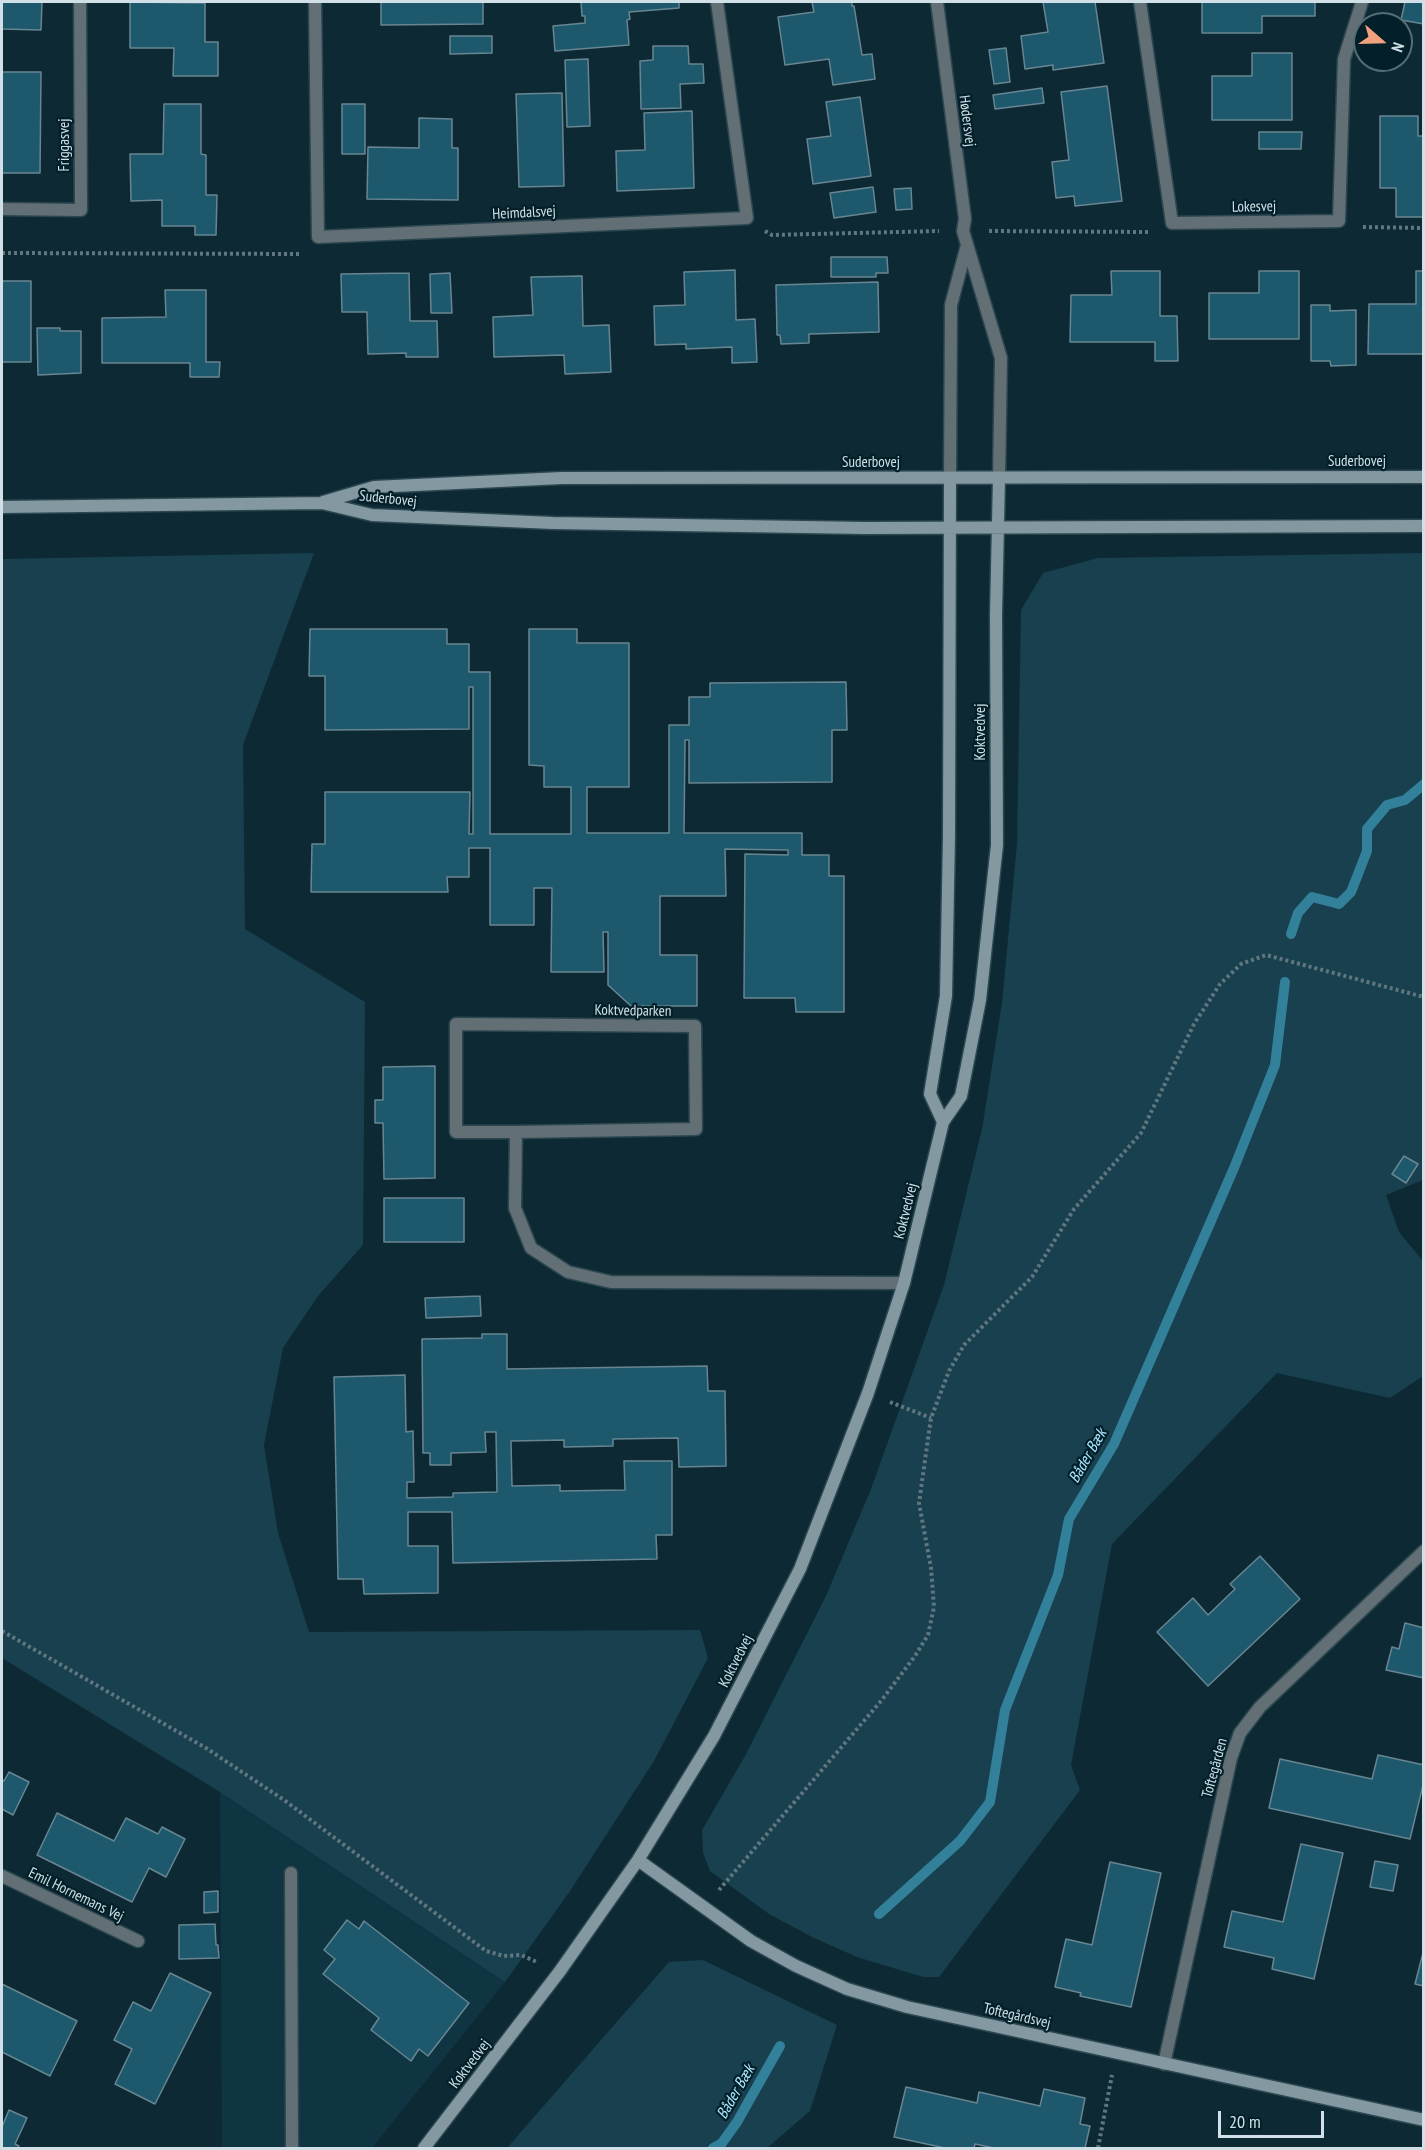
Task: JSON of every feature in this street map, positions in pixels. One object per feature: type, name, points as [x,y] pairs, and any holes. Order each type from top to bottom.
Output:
[{"type":"street","name":"Friggasvej","points":[[2,209],[81,210],[80,2]]},
{"type":"street","points":[[315,2],[318,237]]},
{"type":"street","name":"Heimdalsvej","points":[[318,237],[747,218],[717,2]]},
{"type":"street","name":"Hødersvej","points":[[937,2],[964,219],[963,231],[1001,358],[999,478]]},
{"type":"street","name":"Lokesvej","points":[[1140,2],[1172,224],[1339,221]]},
{"type":"street","points":[[1339,221],[1344,58],[1362,2]]},
{"type":"street","name":"Hødersvej","points":[[950,477],[951,305],[968,244]]},
{"type":"street","points":[[943,1122],[930,1094],[946,996],[950,477]]},
{"type":"street","name":"Suderbovej","points":[[322,503],[374,487],[562,478],[1424,477]]},
{"type":"street","name":"Koktvedvej","points":[[424,2148],[560,1971],[638,1860],[714,1736],[800,1569],[868,1394],[904,1283],[943,1122],[961,1096],[980,1000],[997,845],[999,478]]},
{"type":"street","name":"Suderbovej","points":[[2,507],[322,503],[372,515],[553,523],[950,528],[1424,526]]},
{"type":"street","name":"Koktvedparken","points":[[456,1024],[695,1026],[696,1129],[516,1132],[456,1132],[456,1024]]},
{"type":"street","points":[[516,1132],[515,1208],[531,1248],[568,1272],[611,1282],[904,1283]]},
{"type":"street","name":"Toftegården","points":[[1164,2064],[1232,1758],[1240,1733],[1260,1707],[1424,1551]]},
{"type":"street","name":"Toftegårdsvej","points":[[638,1860],[751,1941],[796,1966],[847,1989],[908,2007],[1424,2120]]},
{"type":"street","points":[[291,1873],[292,2148]]},
{"type":"street","name":"Emil Hornemans Vej","points":[[2,1876],[138,1941]]},
{"type":"path","points":[[1339,221],[1358,227],[1424,228]]},
{"type":"path","points":[[2,253],[312,254],[318,237]]},
{"type":"path","points":[[703,1908],[881,1701],[928,1635],[934,1607],[932,1568],[919,1503],[931,1419],[949,1371],[964,1345],[1032,1277],[1074,1209],[1141,1133],[1194,1024],[1220,984],[1241,964],[1266,955],[1424,997]]},
{"type":"path","points":[[868,1394],[931,1419]]},
{"type":"path","points":[[2,1631],[206,1749],[274,1793],[486,1951],[504,1956],[521,1955],[560,1971]]},
{"type":"path","points":[[1098,2148],[1117,2054]]},
{"type":"shaded area","points":[[314,553],[243,745],[245,929],[365,1002],[363,1245],[318,1296],[283,1348],[264,1445],[278,1533],[309,1632],[700,1630],[708,1658],[654,1761],[570,1891],[505,1982],[220,1792],[2,1658],[2,559]]},
{"type":"shaded area","points":[[1423,553],[1423,1180],[1386,1195],[1399,1232],[1423,1261],[1423,1376],[1390,1398],[1277,1373],[1112,1544],[1071,1765],[1080,1790],[939,1977],[923,1977],[857,1957],[769,1914],[710,1871],[703,1853],[702,1830],[745,1756],[826,1596],[871,1489],[944,1285],[982,1129],[1002,1003],[1017,843],[1021,610],[1043,573],[1098,558]]},
{"type":"shaded area","points":[[220,1792],[505,1982],[372,2148],[222,2148]]},
{"type":"shaded area","points":[[703,1960],[837,2025],[810,2111],[767,2148],[507,2148],[669,1962]]},
{"type":"building","points":[[2,2],[42,2],[41,30],[2,29]]},
{"type":"building","points":[[130,2],[205,3],[205,42],[218,42],[218,76],[173,76],[174,48],[130,48]]},
{"type":"building","points":[[381,2],[483,2],[483,24],[381,25]]},
{"type":"building","points":[[581,2],[679,2],[679,8],[629,12],[630,19],[627,20],[629,45],[555,51],[553,26],[585,23]]},
{"type":"building","points":[[812,2],[852,2],[862,55],[872,54],[875,79],[833,85],[829,59],[785,65],[778,17],[814,12]]},
{"type":"building","points":[[1043,2],[1095,2],[1104,63],[1053,70],[1053,65],[1025,69],[1021,36],[1048,32]]},
{"type":"building","points":[[1202,2],[1315,2],[1315,16],[1262,16],[1262,33],[1202,33]]},
{"type":"building","points":[[1405,2],[1424,2],[1424,24],[1413,22],[1413,12],[1403,12]]},
{"type":"building","points":[[450,36],[492,36],[492,53],[450,54]]},
{"type":"building","points":[[653,46],[688,46],[689,64],[703,64],[704,83],[680,84],[681,108],[641,109],[640,61],[653,60]]},
{"type":"building","points":[[1006,48],[1010,82],[994,84],[989,50]]},
{"type":"building","points":[[1252,53],[1292,53],[1292,120],[1212,120],[1212,76],[1252,76]]},
{"type":"building","points":[[588,59],[590,126],[567,127],[565,60]]},
{"type":"building","points":[[2,72],[41,72],[40,173],[2,173]]},
{"type":"building","points":[[1107,86],[1122,201],[1075,206],[1074,196],[1056,198],[1052,162],[1069,160],[1061,92]]},
{"type":"building","points":[[1042,88],[1044,103],[995,109],[993,95]]},
{"type":"building","points":[[562,93],[564,186],[519,187],[516,94]]},
{"type":"building","points":[[860,97],[871,176],[813,184],[807,139],[831,136],[826,102]]},
{"type":"building","points":[[164,104],[201,104],[201,154],[206,155],[206,195],[217,195],[216,235],[195,235],[195,226],[162,226],[162,200],[131,201],[130,154],[163,154]]},
{"type":"building","points":[[342,104],[365,104],[365,154],[342,154]]},
{"type":"building","points":[[692,111],[694,188],[617,191],[616,151],[645,150],[644,113]]},
{"type":"building","points":[[1380,116],[1418,116],[1418,136],[1424,136],[1424,217],[1396,217],[1396,188],[1380,188]]},
{"type":"building","points":[[419,118],[452,119],[452,148],[458,148],[458,200],[367,199],[368,147],[419,148]]},
{"type":"building","points":[[1259,132],[1302,132],[1301,149],[1259,149]]},
{"type":"building","points":[[873,187],[876,212],[834,218],[830,193]]},
{"type":"building","points":[[911,188],[912,209],[896,210],[894,189]]},
{"type":"building","points":[[831,257],[887,257],[888,273],[876,273],[876,277],[831,277]]},
{"type":"building","points":[[735,270],[736,320],[755,319],[757,362],[732,363],[732,347],[686,349],[686,344],[655,345],[654,306],[685,305],[684,272]]},
{"type":"building","points":[[1111,271],[1160,271],[1160,316],[1177,316],[1178,361],[1155,361],[1155,342],[1070,342],[1071,295],[1112,295]]},
{"type":"building","points":[[1259,271],[1299,271],[1299,339],[1209,339],[1209,293],[1259,293]]},
{"type":"building","points":[[1416,271],[1424,271],[1424,354],[1368,354],[1369,304],[1416,304]]},
{"type":"building","points":[[409,273],[410,321],[437,321],[438,357],[406,357],[406,353],[368,354],[367,312],[342,312],[341,274]]},
{"type":"building","points":[[450,273],[452,313],[431,313],[430,274]]},
{"type":"building","points":[[582,276],[583,326],[609,325],[611,372],[565,374],[564,355],[494,357],[493,317],[533,315],[531,277]]},
{"type":"building","points":[[2,281],[31,281],[31,362],[2,362]]},
{"type":"building","points":[[878,282],[879,332],[809,334],[809,343],[781,344],[780,335],[777,335],[776,285]]},
{"type":"building","points":[[165,290],[206,290],[206,362],[220,362],[219,377],[190,377],[190,363],[102,363],[102,318],[166,317]]},
{"type":"building","points":[[1311,305],[1330,305],[1330,311],[1356,310],[1356,365],[1331,366],[1330,361],[1311,361]]},
{"type":"building","points":[[37,328],[81,331],[81,373],[38,375]]},
{"type":"building","points":[[310,629],[447,629],[447,644],[469,644],[469,672],[490,672],[490,834],[571,834],[571,787],[544,787],[544,766],[529,765],[529,629],[577,629],[577,643],[629,643],[629,787],[587,787],[587,833],[669,833],[669,725],[689,725],[689,697],[710,697],[710,683],[846,682],[847,730],[832,730],[832,782],[689,783],[689,740],[685,740],[684,833],[802,833],[802,855],[829,855],[829,876],[844,876],[844,1012],[796,1012],[795,998],[744,998],[745,854],[788,855],[788,850],[725,849],[726,896],[660,896],[660,955],[697,955],[697,1006],[631,1006],[608,985],[608,932],[603,932],[604,972],[551,972],[552,888],[534,888],[534,925],[490,925],[490,848],[469,848],[469,877],[447,877],[448,892],[311,892],[312,844],[325,844],[325,792],[470,792],[469,834],[473,834],[473,687],[469,687],[469,729],[325,730],[325,676],[309,676]]},
{"type":"building","points":[[435,1066],[435,1178],[384,1179],[383,1123],[375,1123],[375,1100],[383,1100],[383,1067]]},
{"type":"building","points":[[1404,1156],[1418,1164],[1406,1183],[1392,1174]]},
{"type":"building","points":[[384,1198],[464,1198],[464,1242],[384,1242]]},
{"type":"building","points":[[480,1296],[481,1316],[426,1318],[425,1298]]},
{"type":"building","points":[[482,1334],[507,1334],[507,1369],[707,1366],[708,1391],[725,1391],[726,1466],[679,1467],[678,1438],[613,1439],[613,1446],[564,1447],[564,1440],[511,1441],[512,1486],[560,1485],[560,1491],[625,1490],[624,1461],[672,1461],[672,1535],[656,1535],[657,1559],[453,1563],[452,1512],[408,1512],[408,1546],[438,1546],[438,1593],[364,1594],[363,1579],[338,1579],[334,1377],[405,1375],[406,1432],[413,1431],[414,1482],[407,1482],[407,1498],[453,1497],[453,1493],[497,1492],[496,1432],[485,1432],[486,1452],[451,1453],[451,1465],[430,1465],[430,1453],[423,1453],[422,1339],[482,1338]]},
{"type":"building","points":[[1260,1556],[1300,1599],[1208,1686],[1157,1632],[1193,1598],[1208,1615],[1235,1589],[1230,1584]]},
{"type":"building","points":[[1405,1623],[1424,1628],[1424,1678],[1386,1670],[1392,1647],[1399,1649]]},
{"type":"building","points":[[1378,1755],[1424,1765],[1424,1781],[1410,1839],[1269,1808],[1280,1759],[1372,1779]]},
{"type":"building","points":[[9,1772],[29,1782],[13,1815],[2,1809],[2,1780],[4,1781]]},
{"type":"building","points":[[57,1813],[114,1841],[126,1818],[158,1834],[162,1827],[185,1839],[166,1877],[149,1868],[132,1902],[37,1855]]},
{"type":"building","points":[[1301,1844],[1343,1853],[1314,1979],[1272,1969],[1274,1958],[1224,1947],[1232,1911],[1283,1922]]},
{"type":"building","points":[[1375,1861],[1398,1865],[1393,1891],[1370,1887]]},
{"type":"building","points":[[1110,1862],[1161,1873],[1131,2007],[1080,1996],[1081,1993],[1055,1987],[1066,1939],[1092,1945]]},
{"type":"building","points":[[218,1891],[218,1912],[204,1913],[204,1892]]},
{"type":"building","points":[[347,1920],[359,1929],[364,1921],[469,2003],[428,2056],[419,2049],[411,2061],[371,2030],[379,2018],[323,1974],[335,1959],[324,1950]]},
{"type":"building","points":[[215,1924],[219,1958],[179,1959],[179,1925]]},
{"type":"building","points":[[1424,1949],[1424,1986],[1415,1984]]},
{"type":"building","points":[[170,1973],[211,1993],[155,2104],[115,2084],[132,2049],[114,2040],[133,2002],[151,2011]]},
{"type":"building","points":[[2,1984],[77,2021],[50,2076],[2,2052]]},
{"type":"building","points":[[906,2087],[977,2103],[979,2092],[1040,2106],[1044,2089],[1085,2098],[1080,2124],[1090,2126],[1085,2148],[994,2148],[975,2144],[974,2148],[945,2148],[894,2137]]},
{"type":"building","points":[[9,2110],[27,2118],[15,2144],[19,2146],[17,2148],[2,2148],[2,2127]]},
{"type":"waterway","name":"Båder Bæk","points":[[1291,934],[1298,913],[1312,897],[1339,904],[1351,892],[1367,851],[1367,829],[1387,805],[1405,800],[1424,784]]},
{"type":"waterway","name":"Båder Bæk","points":[[879,1914],[960,1841],[990,1802],[1005,1710],[1058,1575],[1069,1519],[1114,1444],[1234,1168],[1275,1065],[1285,982]]},
{"type":"waterway","name":"Båder Bæk","points":[[713,2148],[722,2143],[737,2122],[780,2046]]}]
